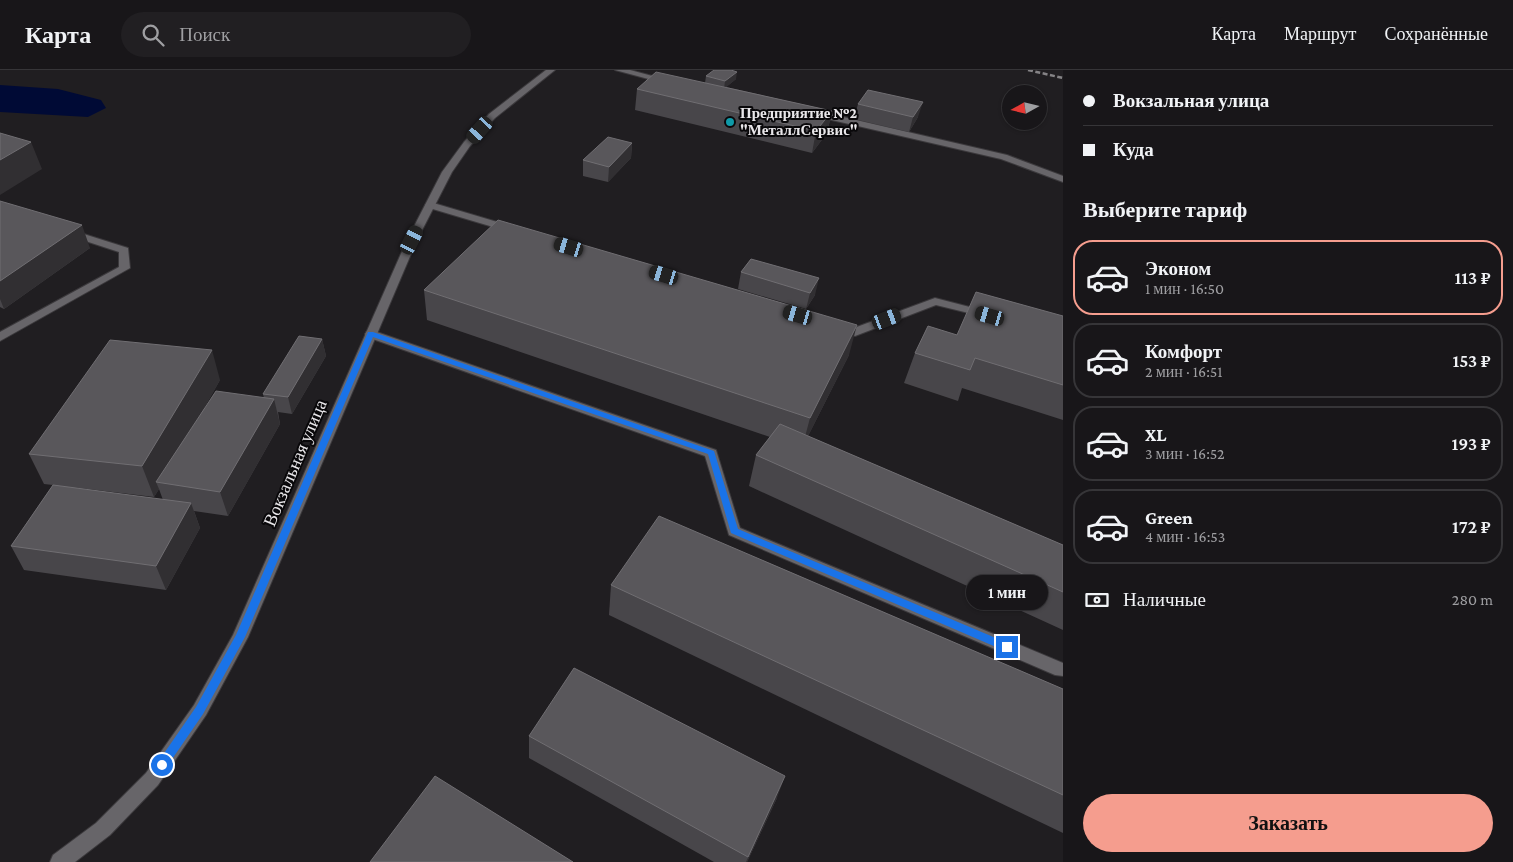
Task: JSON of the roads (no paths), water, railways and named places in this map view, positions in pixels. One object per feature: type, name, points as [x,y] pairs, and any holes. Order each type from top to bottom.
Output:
[{"type":"street","name":"Вокзальная улица","points":[[60,862],[103,829],[152,779],[200,710],[240,637],[371,334],[447,172],[467,144],[492,116],[550,70]]},
{"type":"street","points":[[619,70],[676,83]]},
{"type":"street","points":[[808,112],[1004,158],[1063,179]]},
{"type":"street","points":[[430,205],[521,232]]},
{"type":"street","points":[[0,337],[124,268],[124,250],[60,230]]},
{"type":"street","points":[[826,323],[855,332],[935,300],[999,318]]},
{"type":"street","points":[[371,334],[711,453],[734,531],[1061,670]]},
{"type":"water","points":[[0,85],[58,89],[101,100],[106,108],[88,117],[0,112]]},
{"type":"railway","points":[[1028,70],[1063,78]]},
{"type":"place","name":"Предприятие №2 \"МеталлСервис\"","points":[[730,122]]}]
